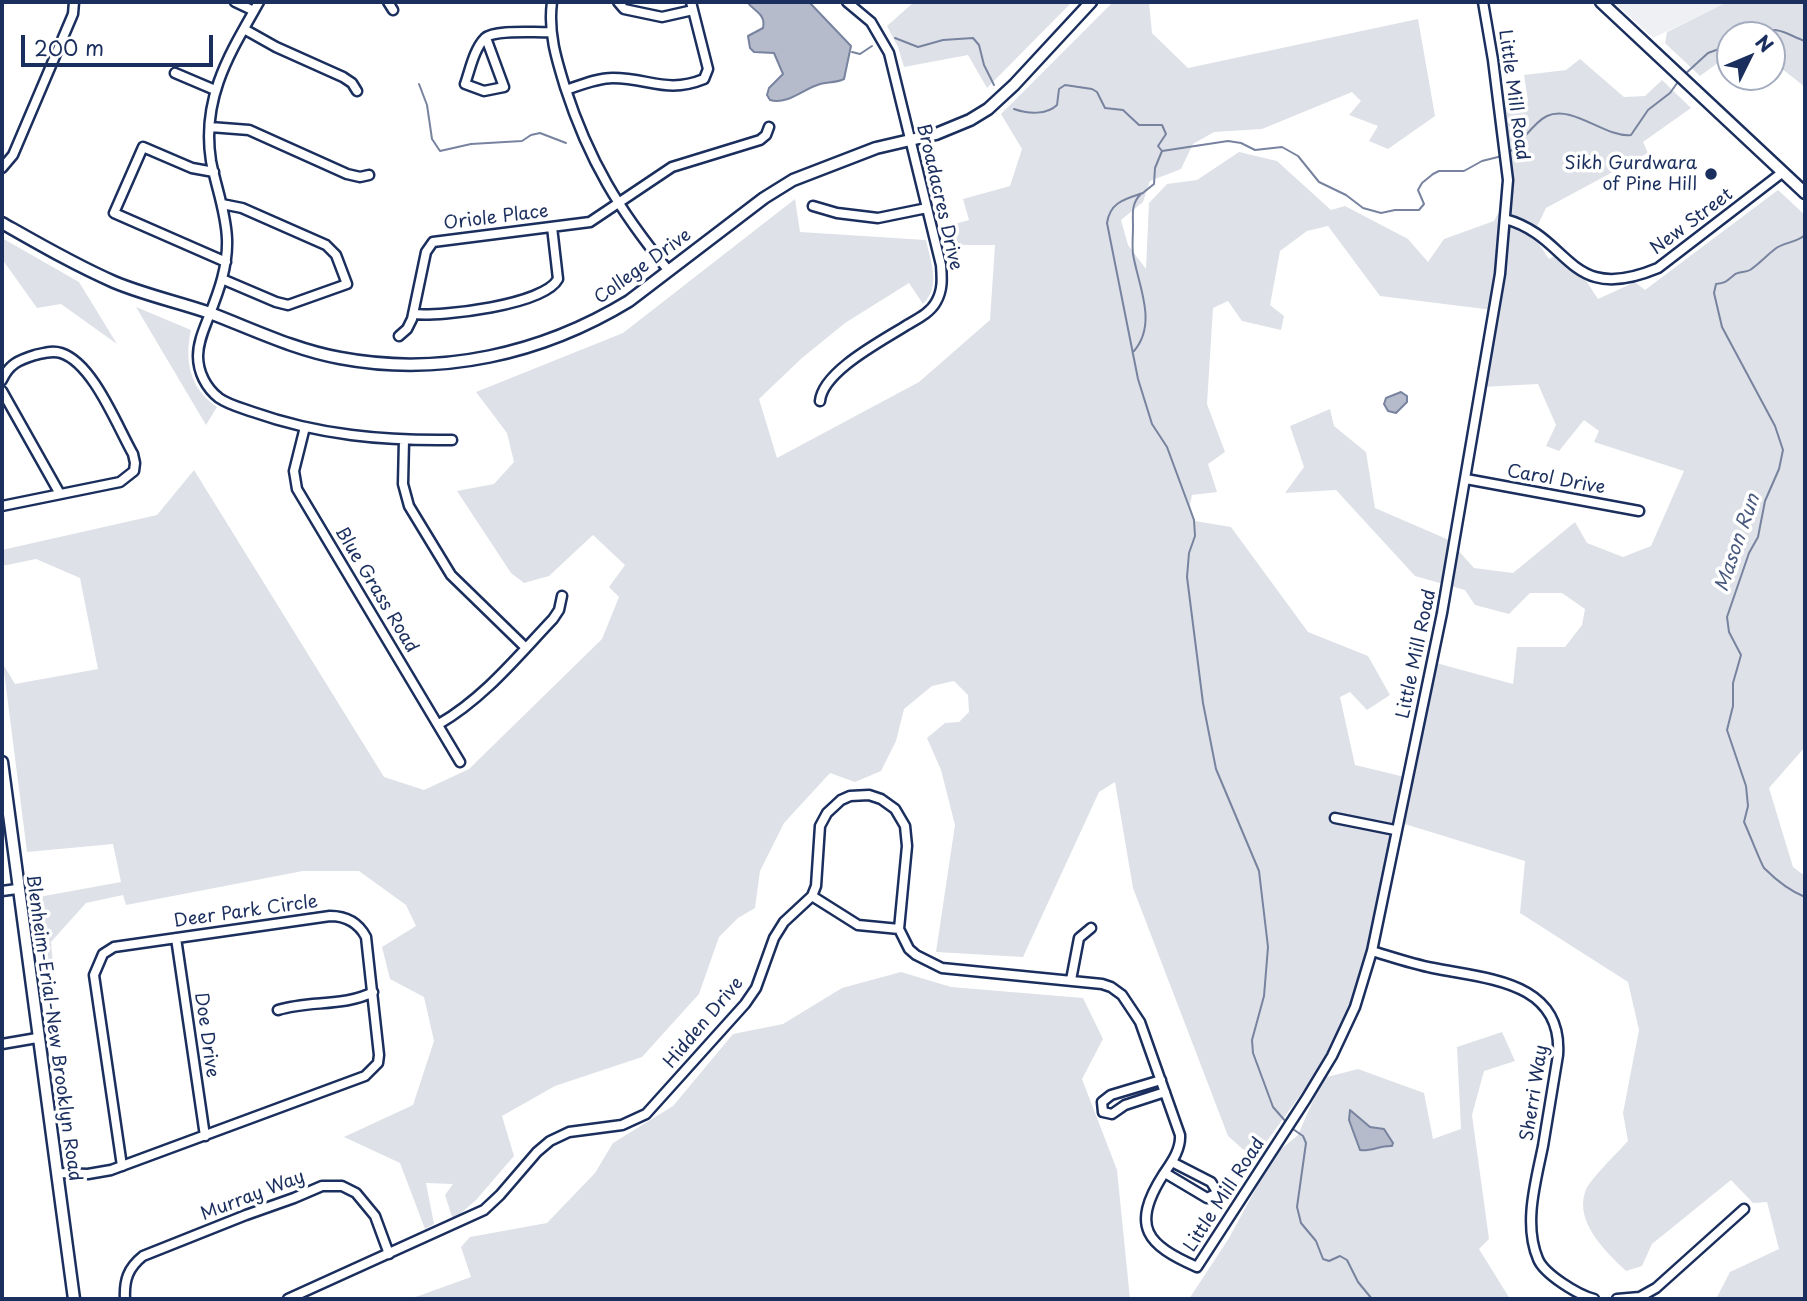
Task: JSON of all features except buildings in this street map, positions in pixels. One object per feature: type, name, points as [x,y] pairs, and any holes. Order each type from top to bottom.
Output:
[{"type":"main road","name":"College Drive","points":[[2,223],[67,260],[116,283],[338,358],[410,365],[487,359],[563,336],[629,301],[764,198],[793,180],[876,148],[936,134],[970,120],[988,109],[1014,85],[1091,2]]},
{"type":"main road","points":[[1601,2],[1805,193]]},
{"type":"main road","name":"Blenheim-Erial-New Brooklyn Road","points":[[2,762],[74,1299]]},
{"type":"street","points":[[2,168],[13,155],[73,14],[74,2]]},
{"type":"street","points":[[234,2],[254,11]]},
{"type":"street","points":[[259,2],[227,56],[215,90],[210,149],[227,229],[226,262],[198,354],[201,374],[208,387],[225,401],[305,427],[348,436],[452,440]]},
{"type":"street","points":[[552,2],[551,32],[566,90],[589,152],[618,204],[668,270]]},
{"type":"street","points":[[566,90],[612,78],[673,87],[704,79],[708,69],[692,6],[658,16],[624,9],[618,2]]},
{"type":"street","name":"Broadacres Drive","points":[[820,401],[822,390],[829,380],[864,353],[927,313],[940,294],[942,278],[911,140],[886,46],[871,22],[847,2]]},
{"type":"street","name":"Little Mill Road","points":[[1165,1172],[1148,1201],[1148,1229],[1161,1248],[1176,1259],[1197,1267],[1319,1079],[1355,1007],[1372,950],[1442,613],[1500,274],[1508,180],[1483,2]]},
{"type":"street","points":[[244,29],[276,47],[347,79],[357,91]]},
{"type":"street","points":[[486,38],[504,87],[488,91],[465,84],[477,52],[486,38],[496,33],[551,32]]},
{"type":"street","points":[[175,73],[215,90]]},
{"type":"street","points":[[210,127],[244,129],[347,174],[360,177],[369,175]]},
{"type":"street","name":"Oriole Place","points":[[400,336],[407,329],[413,314],[429,244],[590,222],[672,167],[755,142],[766,135],[769,127]]},
{"type":"street","points":[[214,172],[192,169],[143,147],[114,213],[226,262]]},
{"type":"street","name":"New Street","points":[[1505,219],[1522,224],[1538,234],[1577,270],[1606,279],[1624,279],[1658,268],[1783,172]]},
{"type":"street","points":[[222,204],[242,208],[326,245],[336,255],[347,284],[288,305],[222,279]]},
{"type":"street","points":[[813,206],[837,213],[884,218],[927,208]]},
{"type":"street","points":[[413,314],[467,312],[514,302],[554,285],[558,279],[552,227]]},
{"type":"street","points":[[2,380],[6,370],[19,360],[46,352],[65,355],[91,378],[133,454],[135,467],[126,479],[2,506]]},
{"type":"street","points":[[2,391],[60,494]]},
{"type":"street","name":"Blue Grass Road","points":[[305,427],[294,471],[297,489],[460,762]]},
{"type":"street","points":[[404,440],[403,484],[409,506],[451,575],[526,648]]},
{"type":"street","name":"Carol Drive","points":[[1466,479],[1639,511]]},
{"type":"street","points":[[439,724],[476,700],[526,648],[556,615],[562,596]]},
{"type":"street","points":[[899,929],[858,925],[812,896],[818,876],[820,826],[827,813],[841,800],[850,796],[869,795],[881,799],[895,809],[905,826],[907,846],[899,929],[909,949],[942,968],[1111,987],[1129,1003],[1140,1022],[1180,1135],[1180,1142],[1165,1172],[1207,1198],[1218,1194],[1211,1182],[1171,1162]]},
{"type":"street","points":[[1335,818],[1395,830]]},
{"type":"street","points":[[2,891],[17,889]]},
{"type":"street","name":"Hidden Drive","points":[[288,1299],[484,1210],[550,1141],[569,1132],[622,1125],[646,1114],[745,1004],[755,988],[774,938],[784,922],[812,896]]},
{"type":"street","name":"Deer Park Circle","points":[[58,1173],[88,1174],[111,1170],[205,1136],[365,1076],[378,1063],[379,1055],[366,937],[359,926],[341,916],[330,916],[114,947],[103,954],[94,975],[122,1166]]},
{"type":"street","points":[[1071,981],[1079,938],[1091,928]]},
{"type":"street","name":"Doe Drive","points":[[176,938],[205,1136]]},
{"type":"street","name":"Sherri Way","points":[[1372,950],[1420,966],[1511,984],[1539,1000],[1551,1015],[1559,1040],[1558,1055],[1536,1179],[1532,1236],[1538,1261],[1581,1296],[1594,1299]]},
{"type":"street","points":[[278,1010],[296,1004],[355,999],[373,992]]},
{"type":"street","points":[[2,1044],[37,1038]]},
{"type":"street","points":[[1161,1080],[1111,1095],[1102,1102],[1103,1112],[1112,1114],[1125,1105],[1165,1092]]},
{"type":"street","name":"Murray Way","points":[[125,1299],[125,1281],[132,1265],[143,1256],[322,1186],[342,1186],[356,1193],[375,1216],[389,1254]]},
{"type":"street","points":[[1617,1299],[1640,1297],[1656,1288],[1744,1209]]},
{"type":"shaded area","points":[[914,2],[1072,2],[987,88],[968,55],[904,67],[898,47],[887,26]]},
{"type":"shaded area","points":[[1113,2],[1149,2],[1152,33],[1188,68],[1418,19],[1435,116],[1388,149],[1369,141],[1378,126],[1349,115],[1361,101],[1352,92],[1262,129],[1214,132],[1193,144],[1181,169],[1150,181],[1143,202],[1121,220],[1128,245],[1146,269],[1149,203],[1167,184],[1197,180],[1239,152],[1277,161],[1331,210],[1345,206],[1408,239],[1428,262],[1444,239],[1494,221],[1507,197],[1498,111],[1528,101],[1524,75],[1566,70],[1580,59],[1624,97],[1645,96],[1662,80],[1691,108],[1643,142],[1648,153],[1546,208],[1533,235],[1549,259],[1566,250],[1598,299],[1635,282],[1645,290],[1778,190],[1805,215],[1805,747],[1769,788],[1793,867],[1805,876],[1805,1299],[1716,1299],[1730,1272],[1779,1249],[1767,1202],[1753,1203],[1731,1180],[1652,1244],[1642,1266],[1626,1271],[1594,1236],[1584,1215],[1585,1192],[1628,1141],[1623,1113],[1639,1030],[1628,982],[1520,913],[1525,861],[1395,821],[1353,1022],[1254,1159],[1228,1136],[1133,888],[1115,782],[1099,792],[1023,957],[936,952],[955,825],[941,770],[927,738],[945,723],[959,722],[969,712],[968,695],[954,681],[932,686],[904,709],[896,741],[881,771],[855,782],[830,773],[784,823],[760,871],[755,908],[738,918],[719,937],[699,994],[642,1057],[555,1086],[502,1116],[514,1156],[476,1200],[453,1220],[445,1195],[453,1184],[426,1183],[434,1224],[425,1229],[400,1163],[344,1137],[413,1105],[434,1041],[424,997],[390,979],[382,947],[416,926],[406,905],[359,871],[303,871],[126,905],[123,895],[86,903],[51,942],[54,975],[44,976],[33,898],[121,882],[113,844],[27,852],[3,664],[15,684],[98,669],[80,578],[36,559],[2,566],[2,550],[157,515],[194,470],[384,777],[424,790],[469,769],[602,639],[619,597],[609,587],[625,565],[593,535],[549,576],[524,583],[511,573],[457,491],[494,484],[514,462],[507,433],[476,392],[623,333],[795,199],[800,232],[926,240],[933,282],[929,297],[923,304],[909,283],[845,323],[802,358],[759,399],[777,458],[919,382],[990,320],[995,245],[946,245],[941,228],[969,220],[963,199],[1010,186],[1022,149],[1001,114]],"holes":[[[1328,226],[1380,296],[1493,310],[1482,387],[1538,384],[1556,425],[1546,446],[1559,451],[1584,420],[1599,431],[1594,442],[1684,471],[1651,546],[1623,557],[1587,543],[1575,522],[1513,573],[1474,568],[1449,540],[1375,508],[1366,452],[1334,426],[1330,409],[1290,426],[1304,467],[1285,493],[1336,490],[1415,576],[1465,590],[1475,605],[1509,614],[1530,593],[1562,593],[1585,609],[1582,625],[1565,647],[1517,647],[1513,684],[1429,661],[1405,777],[1355,765],[1340,697],[1350,692],[1367,710],[1390,695],[1368,656],[1308,632],[1231,527],[1195,521],[1190,505],[1192,495],[1217,492],[1208,464],[1225,452],[1207,404],[1213,308],[1228,301],[1242,321],[1281,330],[1284,316],[1270,305],[1280,251],[1307,231]]]},
{"type":"shaded area","points":[[1614,2],[1727,2],[1653,38]]},
{"type":"shaded area","points":[[1727,2],[1805,2],[1805,87],[1786,72],[1786,21],[1716,21],[1716,64],[1700,76],[1665,43],[1667,32]]},
{"type":"shaded area","points":[[2,238],[79,282],[117,344],[61,304],[37,308],[2,259]]},
{"type":"shaded area","points":[[136,307],[191,330],[188,353],[191,373],[201,392],[217,407],[206,425]]},
{"type":"shaded area","points":[[901,972],[951,987],[1083,998],[1103,1039],[1082,1079],[1117,1170],[1130,1299],[410,1299],[471,1277],[461,1247],[470,1237],[547,1223],[595,1173],[613,1143],[673,1106],[733,1034],[783,1024],[842,988]]},
{"type":"shaded area","points":[[1502,1032],[1515,1061],[1484,1071],[1472,1115],[1489,1239],[1479,1249],[1510,1299],[1189,1299],[1229,1238],[1274,1155],[1298,1135],[1323,1078],[1358,1069],[1424,1093],[1433,1139],[1461,1129],[1457,1047]]},
{"type":"water","points":[[747,2],[809,2],[851,46],[844,79],[814,86],[783,100],[770,100],[767,95],[769,88],[783,74],[774,53],[754,52],[750,48],[748,36],[763,28],[764,23]]},
{"type":"water","points":[[1401,392],[1407,396],[1407,402],[1396,413],[1388,411],[1384,404],[1386,398]]},
{"type":"water","points":[[1350,1110],[1370,1127],[1384,1129],[1393,1143],[1392,1146],[1360,1150],[1349,1120]]},
{"type":"waterway","points":[[1786,34],[1805,41]]},
{"type":"waterway","points":[[895,38],[918,47],[943,40],[973,38],[979,45],[984,65],[994,85]]},
{"type":"waterway","points":[[852,52],[860,54],[872,46]]},
{"type":"waterway","points":[[1684,75],[1708,53],[1716,50]]},
{"type":"waterway","points":[[1507,154],[1542,119],[1557,113],[1567,114],[1621,135],[1631,135],[1648,110],[1670,93],[1680,79]]},
{"type":"waterway","points":[[419,84],[427,105],[432,139],[440,151],[471,144],[522,141],[540,133],[566,143]]},
{"type":"waterway","points":[[1014,109],[1031,113],[1048,111],[1057,105],[1059,89],[1065,85],[1092,89],[1097,92],[1105,108],[1123,110],[1139,125],[1162,125],[1166,134],[1158,146],[1162,151],[1155,168],[1154,184],[1144,192]]},
{"type":"waterway","points":[[1162,151],[1228,141],[1241,143],[1255,150],[1282,147],[1298,156],[1319,182],[1346,195],[1363,208],[1381,213],[1419,210],[1424,204],[1418,190],[1433,174],[1439,171],[1464,171],[1482,161],[1502,156]]},
{"type":"waterway","points":[[1143,193],[1115,206],[1107,223],[1138,379],[1152,424],[1167,447],[1194,520],[1195,536],[1189,553],[1187,577],[1203,703],[1216,769],[1259,871],[1268,947],[1264,996],[1252,1040],[1253,1053],[1273,1107],[1287,1123]]},
{"type":"waterway","points":[[1134,351],[1141,340],[1146,316],[1133,251],[1133,210],[1140,195]]},
{"type":"waterway","name":"Mason Run","points":[[1805,235],[1779,247],[1750,270],[1716,284],[1714,293],[1722,327],[1775,426],[1783,450],[1779,469],[1765,501],[1758,537],[1749,553],[1727,617],[1729,632],[1741,655],[1733,683],[1733,706],[1727,730],[1746,786],[1748,806],[1744,822],[1762,865],[1783,885],[1805,897]]},
{"type":"waterway","points":[[1290,1127],[1303,1136],[1306,1143],[1297,1207],[1301,1223],[1316,1241],[1323,1259],[1329,1261],[1340,1256],[1347,1260],[1358,1282],[1372,1299]]},
{"type":"place","name":"Sikh Gurdwara of Pine Hill","points":[[1711,174]]}]
